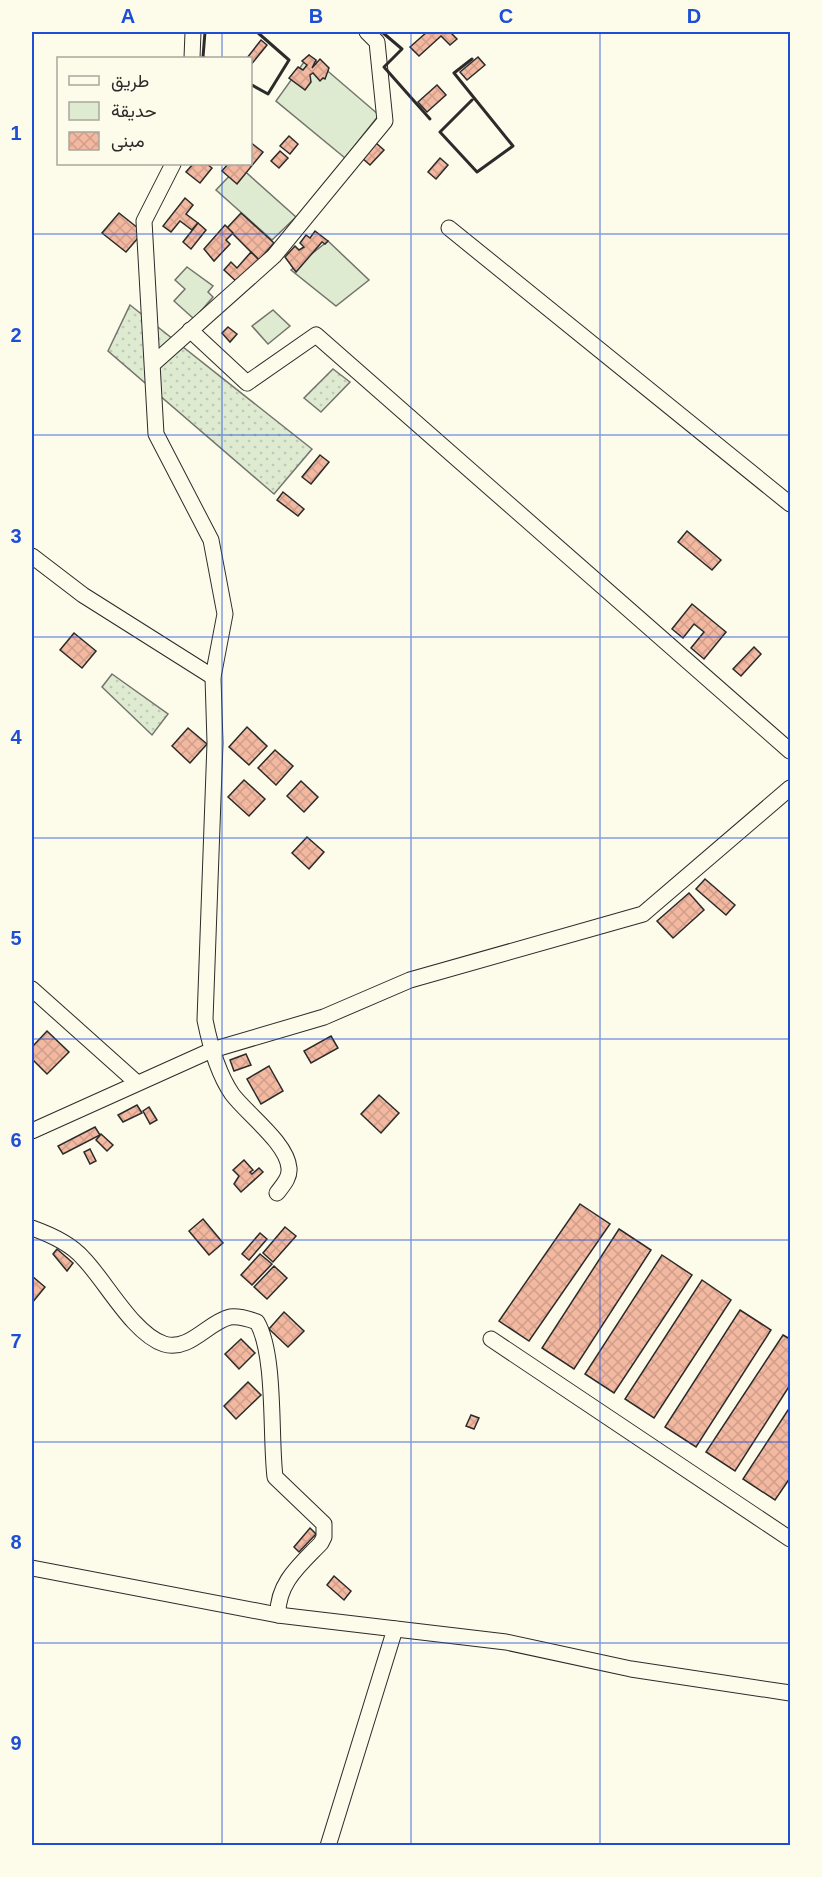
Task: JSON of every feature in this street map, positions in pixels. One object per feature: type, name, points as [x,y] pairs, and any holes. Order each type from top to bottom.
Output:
[{"type":"street","points":[[192,57],[193,32]]},
{"type":"street","points":[[153,364],[274,256],[385,121],[377,42],[367,32]]},
{"type":"street","points":[[172,165],[144,221],[156,434],[212,540],[225,614],[213,677],[215,743],[205,1020],[212,1050],[232,1094],[283,1153],[289,1167],[287,1179],[277,1193]]},
{"type":"street","points":[[449,228],[790,504]]},
{"type":"street","points":[[190,330],[247,383],[316,335],[790,751]]},
{"type":"street","points":[[32,556],[83,595],[213,677]]},
{"type":"street","points":[[32,1131],[136,1082],[212,1050],[324,1017],[410,980],[643,914],[790,788]]},
{"type":"street","points":[[32,989],[136,1082]]},
{"type":"street","points":[[32,1228],[50,1234],[82,1257],[122,1308],[142,1329],[164,1344],[180,1345],[229,1318],[258,1322],[264,1334],[269,1364],[275,1478],[324,1524],[324,1538],[321,1543],[285,1581],[279,1592],[278,1615]]},
{"type":"street","points":[[491,1339],[790,1539]]},
{"type":"street","points":[[32,1568],[278,1615],[506,1642],[698,1681],[790,1693]]},
{"type":"street","points":[[328,1845],[395,1629]]},
{"type":"green space","points":[[309,55],[379,115],[345,158],[276,101]]},
{"type":"green space","points":[[239,166],[296,217],[272,240],[216,190]]},
{"type":"green space","points":[[328,241],[369,280],[336,306],[291,270]]},
{"type":"green space","points":[[187,267],[213,286],[208,292],[213,297],[194,319],[174,301],[185,289],[175,280]]},
{"type":"green space","points":[[130,305],[312,449],[274,494],[108,351]]},
{"type":"green space","points":[[273,310],[290,326],[268,344],[252,326]]},
{"type":"green space","points":[[333,369],[350,382],[321,412],[304,398]]},
{"type":"green space","points":[[112,674],[168,714],[152,735],[102,687]]},
{"type":"building","points":[[427,32],[450,32],[457,39],[450,45],[441,36],[419,56],[410,47]]},
{"type":"building","points":[[261,40],[267,45],[252,64],[252,57],[248,57]]},
{"type":"building","points":[[309,55],[316,60],[312,68],[320,59],[329,68],[325,79],[320,81],[313,73],[310,75],[311,82],[305,90],[289,78],[298,67],[303,70],[307,65],[302,61]]},
{"type":"building","points":[[478,57],[485,65],[467,80],[460,72]]},
{"type":"building","points":[[437,85],[446,95],[427,112],[418,102]]},
{"type":"building","points":[[289,136],[298,144],[290,154],[280,146]]},
{"type":"building","points":[[376,143],[384,150],[370,165],[362,158]]},
{"type":"building","points":[[252,144],[263,152],[237,184],[222,171],[227,165],[252,165]]},
{"type":"building","points":[[280,151],[288,158],[279,168],[271,161]]},
{"type":"building","points":[[440,158],[448,165],[436,179],[428,172]]},
{"type":"building","points":[[192,165],[208,165],[212,168],[200,183],[186,172]]},
{"type":"building","points":[[185,198],[193,205],[186,214],[198,223],[192,230],[180,221],[171,232],[163,226]]},
{"type":"building","points":[[119,213],[143,232],[126,252],[102,233]]},
{"type":"building","points":[[241,213],[274,243],[259,260],[227,228]]},
{"type":"building","points":[[198,223],[206,230],[191,249],[183,242]]},
{"type":"building","points":[[225,225],[233,233],[226,240],[230,244],[214,261],[204,249]]},
{"type":"building","points":[[315,231],[328,241],[325,244],[322,242],[296,272],[285,257],[295,246],[299,250],[304,247],[300,243],[306,235],[310,238]]},
{"type":"building","points":[[251,252],[259,260],[238,283],[224,270],[231,262],[237,268]]},
{"type":"building","points":[[228,327],[237,334],[230,342],[222,333]]},
{"type":"building","points":[[320,455],[329,462],[311,484],[302,477]]},
{"type":"building","points":[[283,492],[304,509],[298,516],[277,500]]},
{"type":"building","points":[[687,531],[721,560],[712,570],[678,542]]},
{"type":"building","points":[[692,604],[726,632],[704,659],[691,648],[704,632],[694,624],[683,638],[672,629]]},
{"type":"building","points":[[74,633],[96,651],[82,668],[60,650]]},
{"type":"building","points":[[754,647],[761,654],[741,676],[733,669]]},
{"type":"building","points":[[247,727],[267,746],[249,765],[229,747]]},
{"type":"building","points":[[188,728],[207,744],[190,763],[172,746]]},
{"type":"building","points":[[275,750],[293,766],[276,785],[258,768]]},
{"type":"building","points":[[244,780],[265,799],[249,816],[228,797]]},
{"type":"building","points":[[301,781],[318,797],[304,812],[287,796]]},
{"type":"building","points":[[307,837],[324,852],[309,869],[292,853]]},
{"type":"building","points":[[705,879],[735,905],[726,915],[696,889]]},
{"type":"building","points":[[689,893],[704,910],[673,938],[657,921]]},
{"type":"building","points":[[47,1031],[69,1052],[47,1074],[32,1059],[32,1047]]},
{"type":"building","points":[[331,1036],[338,1048],[311,1063],[304,1051]]},
{"type":"building","points":[[246,1054],[251,1065],[234,1071],[230,1060]]},
{"type":"building","points":[[269,1066],[283,1091],[261,1104],[247,1079]]},
{"type":"building","points":[[379,1095],[399,1113],[381,1133],[361,1114]]},
{"type":"building","points":[[137,1105],[142,1113],[123,1122],[118,1115]]},
{"type":"building","points":[[149,1107],[157,1120],[150,1124],[143,1111]]},
{"type":"building","points":[[95,1127],[100,1135],[63,1154],[58,1146]]},
{"type":"building","points":[[101,1134],[113,1145],[107,1151],[96,1140]]},
{"type":"building","points":[[90,1149],[96,1161],[90,1164],[84,1152]]},
{"type":"building","points":[[244,1160],[253,1170],[250,1172],[252,1174],[259,1168],[263,1172],[241,1192],[234,1184],[239,1176],[233,1170]]},
{"type":"building","points":[[580,1204],[610,1224],[529,1341],[499,1321]]},
{"type":"building","points":[[203,1219],[223,1243],[209,1255],[189,1231]]},
{"type":"building","points":[[285,1227],[296,1236],[273,1262],[263,1253]]},
{"type":"building","points":[[619,1229],[651,1250],[574,1369],[542,1348]]},
{"type":"building","points":[[260,1233],[267,1239],[249,1260],[242,1254]]},
{"type":"building","points":[[57,1249],[73,1263],[67,1271],[53,1254]]},
{"type":"building","points":[[260,1254],[272,1264],[252,1285],[241,1275]]},
{"type":"building","points":[[662,1255],[692,1275],[614,1393],[585,1374]]},
{"type":"building","points":[[274,1266],[287,1278],[267,1299],[254,1287]]},
{"type":"building","points":[[32,1276],[45,1287],[32,1303]]},
{"type":"building","points":[[702,1280],[731,1300],[654,1418],[625,1399]]},
{"type":"building","points":[[740,1310],[771,1330],[696,1447],[665,1427]]},
{"type":"building","points":[[284,1312],[304,1331],[288,1347],[269,1329]]},
{"type":"building","points":[[783,1335],[790,1339],[790,1385],[735,1471],[706,1452]]},
{"type":"building","points":[[241,1339],[255,1353],[239,1369],[225,1354]]},
{"type":"building","points":[[248,1382],[261,1395],[236,1419],[224,1406]]},
{"type":"building","points":[[790,1407],[790,1478],[775,1500],[743,1479]]},
{"type":"building","points":[[471,1415],[479,1418],[474,1429],[466,1426]]},
{"type":"building","points":[[310,1528],[316,1534],[299,1552],[294,1547]]},
{"type":"building","points":[[334,1576],[351,1591],[344,1600],[327,1585]]},
{"type":"wall","points":[[203,57],[205,32]]},
{"type":"wall","points":[[252,85],[268,94],[289,60],[257,32]]},
{"type":"wall","points":[[382,32],[402,49],[384,67],[430,119]]},
{"type":"wall","points":[[472,59],[454,73],[513,146],[477,172],[440,132],[472,100]]}]
